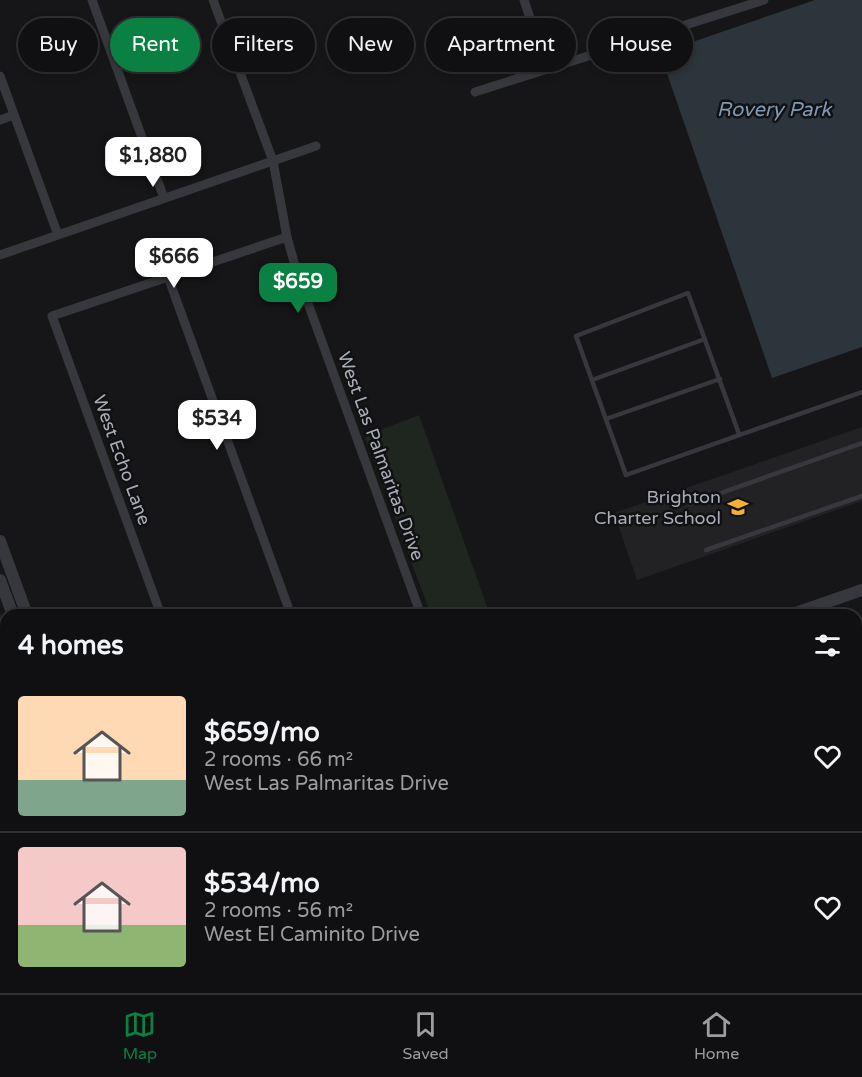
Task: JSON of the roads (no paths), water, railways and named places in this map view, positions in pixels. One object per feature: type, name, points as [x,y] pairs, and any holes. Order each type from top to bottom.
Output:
[{"type":"street","points":[[92,0],[164,198]]},
{"type":"street","name":"West Las Palmaritas Drive","points":[[213,0],[273,161],[287,237],[420,609]]},
{"type":"street","points":[[524,0],[530,18]]},
{"type":"street","points":[[576,60],[764,0]]},
{"type":"street","points":[[475,92],[538,72]]},
{"type":"street","points":[[0,76],[58,235]]},
{"type":"street","points":[[0,120],[14,115]]},
{"type":"street","points":[[0,255],[316,146]]},
{"type":"street","points":[[287,237],[168,277],[289,609]]},
{"type":"street","name":"West Echo Lane","points":[[159,609],[52,316],[168,277]]},
{"type":"street","points":[[0,541],[25,609]]},
{"type":"street","points":[[0,580],[11,609]]},
{"type":"street","points":[[807,609],[862,590]]},
{"type":"lane","points":[[739,434],[688,293],[576,336],[626,476],[862,392]]},
{"type":"lane","points":[[592,380],[705,339]]},
{"type":"lane","points":[[606,419],[720,380]]},
{"type":"lane","points":[[690,504],[862,443]]},
{"type":"lane","points":[[706,550],[862,496]]},
{"type":"water","name":"Rovery Park","points":[[815,0],[862,0],[862,347],[772,378],[667,72],[693,72],[693,42]]},
{"type":"place","name":"Brighton Charter School","points":[[738,507]]}]
